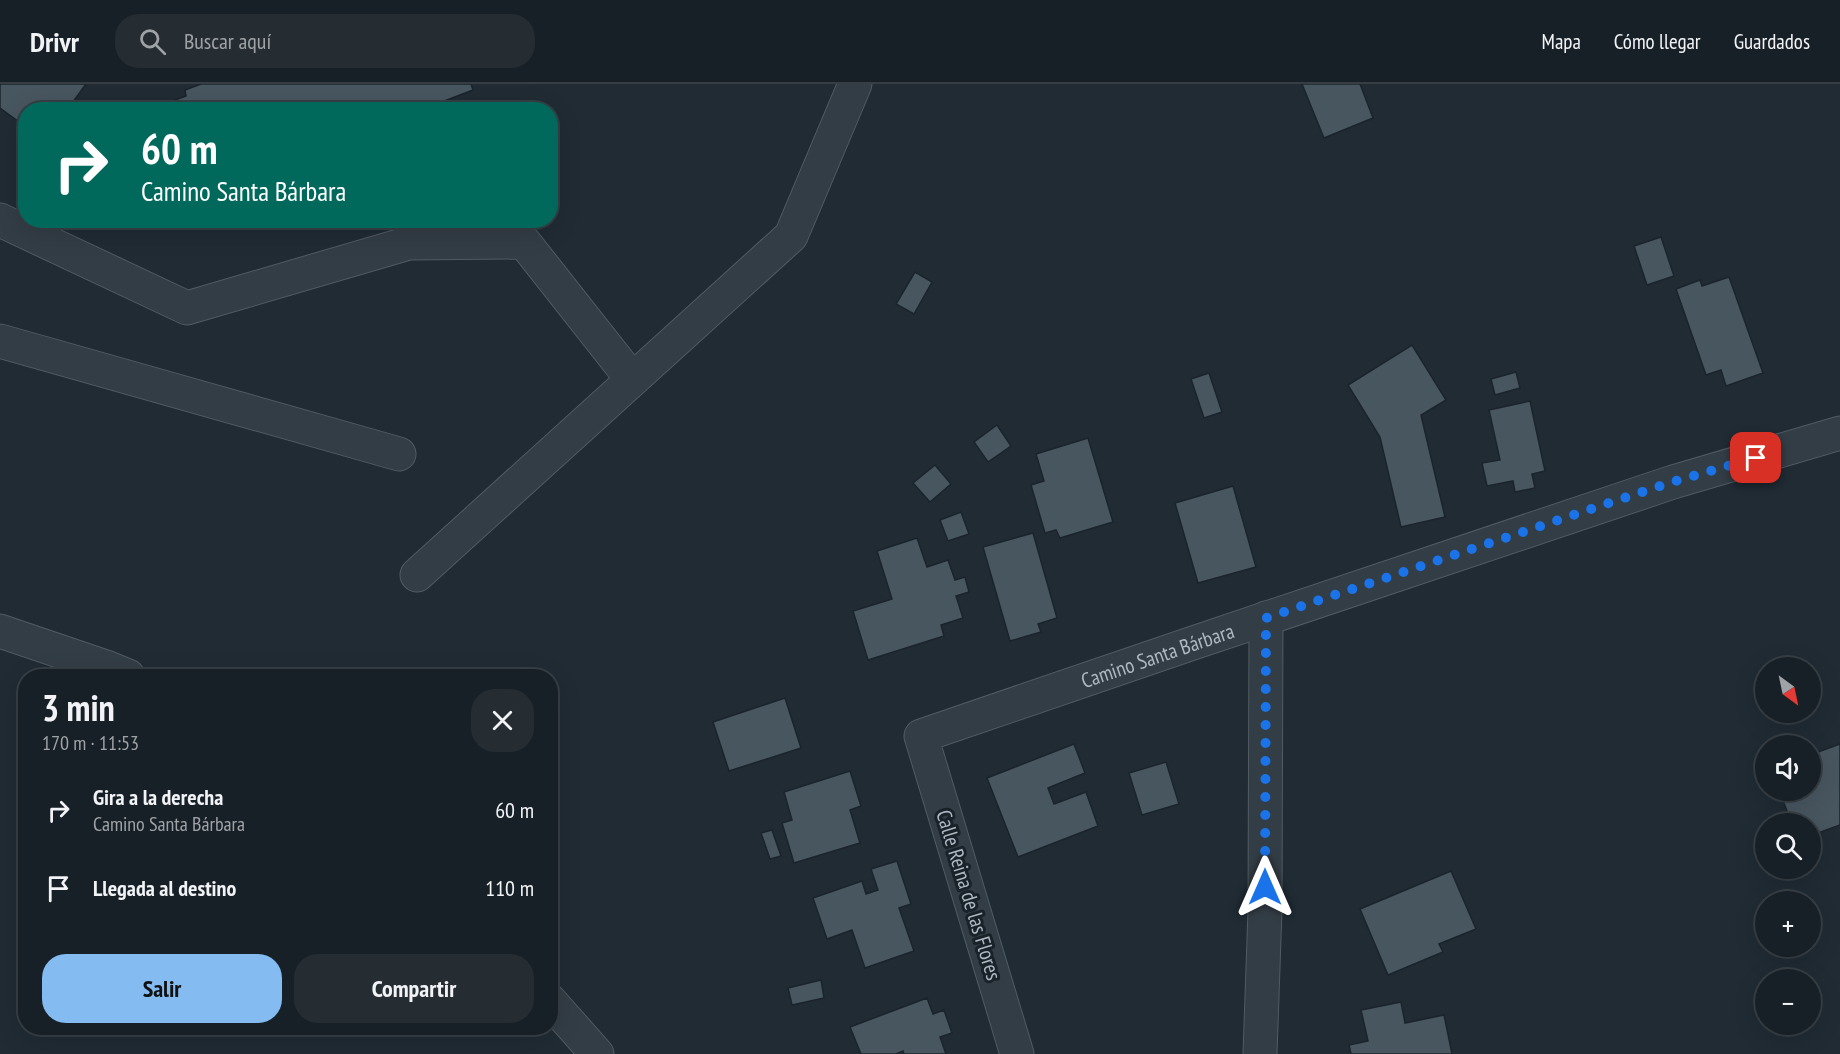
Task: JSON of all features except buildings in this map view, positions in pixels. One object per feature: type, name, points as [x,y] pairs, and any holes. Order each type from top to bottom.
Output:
[{"type":"street","points":[[417,575],[790,236],[855,84]]},
{"type":"street","points":[[0,220],[188,308],[409,243],[524,242],[632,379]]},
{"type":"street","points":[[0,340],[399,454]]},
{"type":"street","name":"Camino Santa Bárbara","points":[[921,735],[1672,482],[1840,433]]},
{"type":"street","points":[[1260,1054],[1264,910],[1266,618]]},
{"type":"street","points":[[0,631],[111,669]]},
{"type":"street","name":"Calle Reina de las Flores","points":[[921,735],[1017,1054]]},
{"type":"street","points":[[558,1010],[597,1054]]},
{"type":"route","points":[[1265,887],[1266,618],[1672,482],[1756,458]]}]
